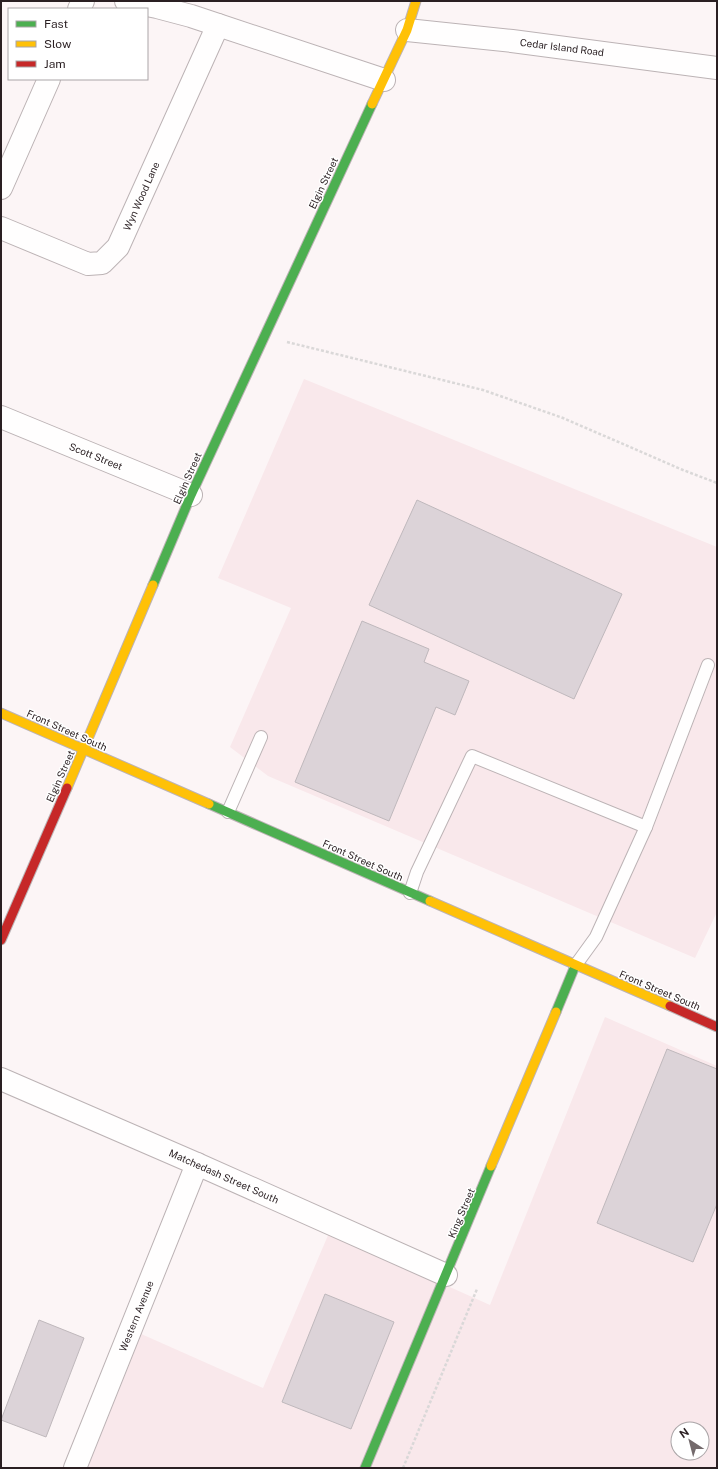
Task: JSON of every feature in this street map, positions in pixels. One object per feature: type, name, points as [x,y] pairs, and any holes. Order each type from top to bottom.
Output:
[{"type":"street","points":[[126,1],[158,7],[218,25],[384,80]]},
{"type":"street","name":"Elgin Street","points":[[1,940],[84,749],[191,495],[407,30],[416,1]]},
{"type":"street","name":"Wyn Wood Lane","points":[[1,228],[88,264],[102,263],[118,247],[218,25]]},
{"type":"street","name":"Cedar Island Road","points":[[407,30],[512,41],[717,68]]},
{"type":"street","points":[[1,188],[49,80]]},
{"type":"street","name":"Scott Street","points":[[1,417],[191,495]]},
{"type":"street","name":"Front Street South","points":[[1,713],[717,1027]]},
{"type":"street","name":"King Street","points":[[365,1468],[575,966]]},
{"type":"street","name":"Matchedash Street South","points":[[1,1079],[197,1164],[446,1276]]},
{"type":"street","name":"Western Avenue","points":[[75,1468],[197,1164]]},
{"type":"lane","points":[[575,966],[596,937],[646,827],[708,665]]},
{"type":"lane","points":[[228,812],[261,737]]},
{"type":"lane","points":[[410,893],[417,872],[472,756],[646,827]]},
{"type":"path","points":[[264,336],[483,390],[563,418],[683,470],[717,483]]},
{"type":"path","points":[[403,1468],[477,1289]]},
{"type":"shaded area","points":[[304,379],[717,547],[717,912],[695,958],[268,776],[230,747],[291,608],[218,578]]},
{"type":"shaded area","points":[[605,1017],[717,1066],[717,1468],[73,1468],[130,1329],[263,1388],[329,1233],[490,1305]]},
{"type":"building","points":[[417,500],[622,594],[574,699],[369,605]]},
{"type":"building","points":[[362,621],[429,649],[424,662],[469,681],[455,715],[436,707],[389,821],[295,782]]},
{"type":"building","points":[[667,1049],[717,1069],[717,1204],[693,1262],[597,1223]]},
{"type":"building","points":[[325,1294],[394,1322],[351,1429],[282,1402]]},
{"type":"building","points":[[39,1320],[84,1338],[46,1437],[1,1420]]},
{"type":"traffic: fast","points":[[153,585],[191,495],[372,104]]},
{"type":"traffic: fast","points":[[209,804],[430,901]]},
{"type":"traffic: fast","points":[[556,1012],[575,966]]},
{"type":"traffic: fast","points":[[365,1468],[491,1166]]},
{"type":"traffic: slow","points":[[372,104],[407,30],[416,1]]},
{"type":"traffic: slow","points":[[67,788],[153,585]]},
{"type":"traffic: slow","points":[[1,713],[209,804]]},
{"type":"traffic: slow","points":[[430,901],[670,1006]]},
{"type":"traffic: slow","points":[[491,1166],[556,1012]]},
{"type":"traffic: jam","points":[[1,940],[67,788]]},
{"type":"traffic: jam","points":[[670,1006],[717,1027]]}]
